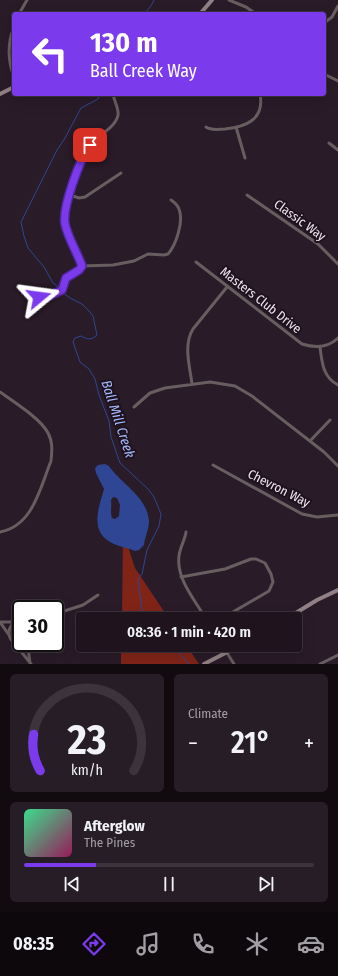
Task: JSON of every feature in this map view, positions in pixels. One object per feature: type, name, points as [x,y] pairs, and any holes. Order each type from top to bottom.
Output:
[{"type":"street","points":[[20,12],[27,0]]},
{"type":"street","points":[[202,12],[212,0]]},
{"type":"street","points":[[230,0],[253,12]]},
{"type":"street","points":[[326,22],[332,17],[338,6]]},
{"type":"street","points":[[12,32],[9,52],[12,70]]},
{"type":"street","points":[[326,75],[338,81]]},
{"type":"street","points":[[0,94],[12,88]]},
{"type":"street","points":[[82,266],[65,223],[65,211],[76,171],[85,151],[118,116],[114,96]]},
{"type":"street","points":[[206,127],[213,130],[236,128],[251,122],[256,116],[261,104],[260,96]]},
{"type":"street","points":[[236,128],[245,158]]},
{"type":"street","points":[[329,143],[338,150]]},
{"type":"street","points":[[70,195],[79,198],[85,197],[121,173]]},
{"type":"street","name":"Classic Way","points":[[247,194],[318,244],[338,264]]},
{"type":"street","points":[[31,298],[47,297],[61,291],[66,278],[79,270],[82,266],[113,265],[134,261],[148,254],[168,254],[177,236],[181,219],[180,209],[171,200]]},
{"type":"street","name":"Masters Club Drive","points":[[196,262],[297,341],[308,346],[320,347]]},
{"type":"street","points":[[192,384],[188,346],[189,336],[227,287]]},
{"type":"street","points":[[338,338],[330,344],[320,347],[324,369],[328,377],[338,385]]},
{"type":"street","points":[[134,407],[158,389],[192,384],[217,383],[238,387],[252,396],[310,441],[338,466]]},
{"type":"street","points":[[0,392],[42,424],[50,437],[52,453],[51,461],[27,516],[15,527],[0,532]]},
{"type":"street","points":[[310,441],[330,420]]},
{"type":"street","name":"Chevron Way","points":[[213,465],[302,514],[317,517],[338,515]]},
{"type":"street","points":[[186,532],[179,557],[179,567],[181,577],[202,612]]},
{"type":"street","points":[[181,577],[225,569],[252,559],[265,563],[271,574],[273,582],[269,590],[233,612]]},
{"type":"street","points":[[297,612],[317,600],[338,590]]},
{"type":"street","points":[[64,611],[83,605],[98,595]]},
{"type":"street","points":[[0,622],[12,622]]},
{"type":"street","points":[[0,622],[12,640]]},
{"type":"street","points":[[9,635],[12,625]]},
{"type":"street","points":[[21,652],[30,663]]},
{"type":"street","points":[[29,652],[30,663]]},
{"type":"street","points":[[204,664],[227,652],[234,664]]},
{"type":"street","points":[[320,664],[338,655]]},
{"type":"shaded area","points":[[123,531],[135,568],[164,612],[122,612]]},
{"type":"shaded area","points":[[121,652],[191,652],[199,664],[121,664]]},
{"type":"water","points":[[105,464],[109,466],[144,505],[149,524],[144,545],[139,550],[135,551],[114,544],[101,534],[97,520],[104,489],[96,473],[95,468],[98,465]],"holes":[[[113,497],[117,498],[120,505],[119,516],[115,519],[111,516],[111,500]]]},
{"type":"waterway","name":"Ball Mill Creek","points":[[146,12],[154,0]]},
{"type":"waterway","name":"Ball Mill Creek","points":[[99,96],[98,99],[81,108],[57,150],[21,222],[28,248],[44,267],[53,283],[61,289],[63,293],[82,304],[93,316],[97,335],[89,339],[81,336],[75,338],[73,342],[80,362],[89,369],[95,379],[99,395],[109,421],[111,437],[120,463],[148,489],[154,497],[161,514],[159,526],[147,550],[142,574],[138,579],[143,612]]},
{"type":"waterway","name":"Ball Mill Creek","points":[[178,652],[189,664]]},
{"type":"route","points":[[39,297],[47,297],[62,290],[66,278],[79,270],[82,266],[67,231],[64,217],[76,171],[85,151],[90,145]]}]
